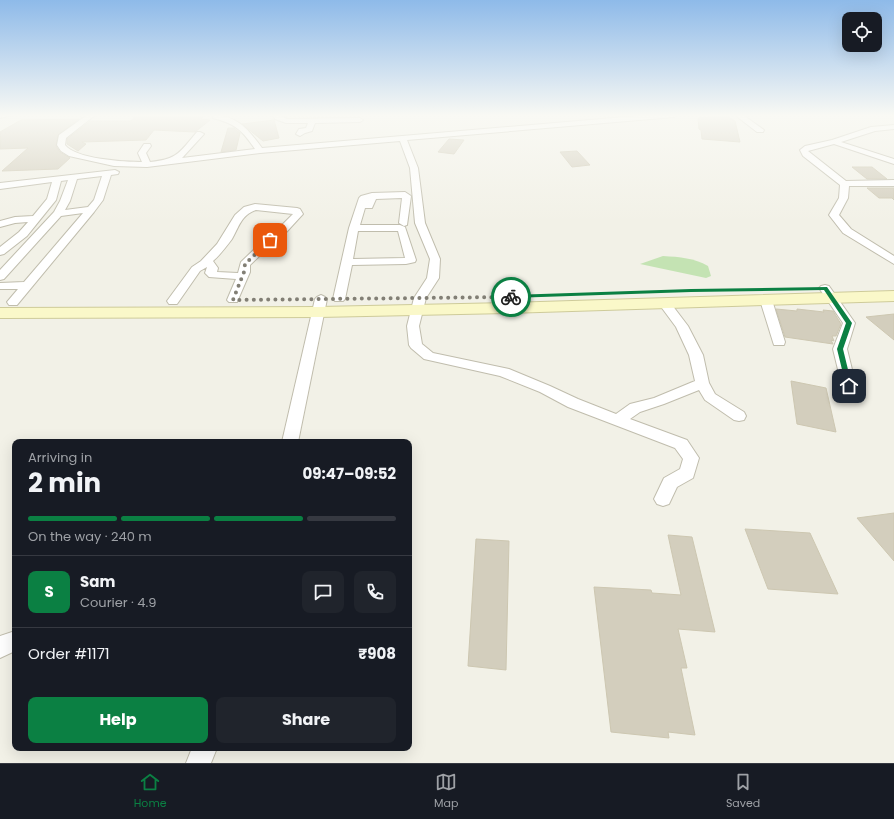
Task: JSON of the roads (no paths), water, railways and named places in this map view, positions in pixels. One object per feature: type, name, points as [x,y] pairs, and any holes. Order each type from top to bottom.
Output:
[{"type":"street","points":[[67,151],[72,154],[114,164],[147,165]]},
{"type":"street","points":[[144,151],[142,153],[147,165]]},
{"type":"street","points":[[171,162],[186,151]]},
{"type":"street","points":[[0,186],[107,173],[147,165],[264,151]]},
{"type":"street","points":[[407,151],[414,168],[420,223],[435,259],[433,278],[419,303],[413,326],[413,335],[416,345],[429,356],[504,372],[617,420],[680,444],[691,458],[687,474],[670,483],[663,499]]},
{"type":"street","points":[[804,151],[806,154],[844,184],[894,183]]},
{"type":"street","points":[[860,151],[894,162]]},
{"type":"street","points":[[4,306],[28,285],[91,210],[102,193],[107,173]]},
{"type":"street","points":[[0,277],[58,213],[65,202],[73,177]]},
{"type":"street","points":[[0,252],[23,234],[51,200],[57,179]]},
{"type":"street","points":[[844,184],[846,196],[843,202],[837,207],[834,215],[846,231],[858,240],[894,261]]},
{"type":"street","points":[[339,299],[364,198],[371,198],[374,195],[407,196],[404,223]]},
{"type":"street","points":[[173,300],[196,269],[205,263],[222,245],[234,221],[250,208],[255,207],[298,212],[276,237],[267,243],[245,264],[233,300]]},
{"type":"street","points":[[58,213],[91,210]]},
{"type":"street","points":[[0,224],[15,220],[36,219]]},
{"type":"street","points":[[358,225],[420,223]]},
{"type":"street","points":[[347,264],[411,260],[402,229],[358,225]]},
{"type":"street","points":[[205,263],[210,264],[213,268],[211,273],[213,275],[242,276]]},
{"type":"street","points":[[347,264],[418,266]]},
{"type":"street","points":[[0,286],[28,285]]},
{"type":"street","points":[[4,306],[320,305],[507,302],[665,304],[766,300],[894,287]]},
{"type":"street","points":[[507,302],[691,290],[894,296]]},
{"type":"street","points":[[829,293],[849,323],[840,349],[849,386]]},
{"type":"street","points":[[4,306],[173,300],[233,300],[320,305],[339,299],[419,303]]},
{"type":"street","points":[[766,300],[779,342]]},
{"type":"street","points":[[665,304],[682,326],[696,355],[702,383],[710,397],[738,416]]},
{"type":"street","points":[[291,439],[320,305]]},
{"type":"street","points":[[617,420],[635,408],[659,401],[702,383]]},
{"type":"street","points":[[0,647],[12,642]]},
{"type":"street","points":[[198,763],[204,751]]}]
